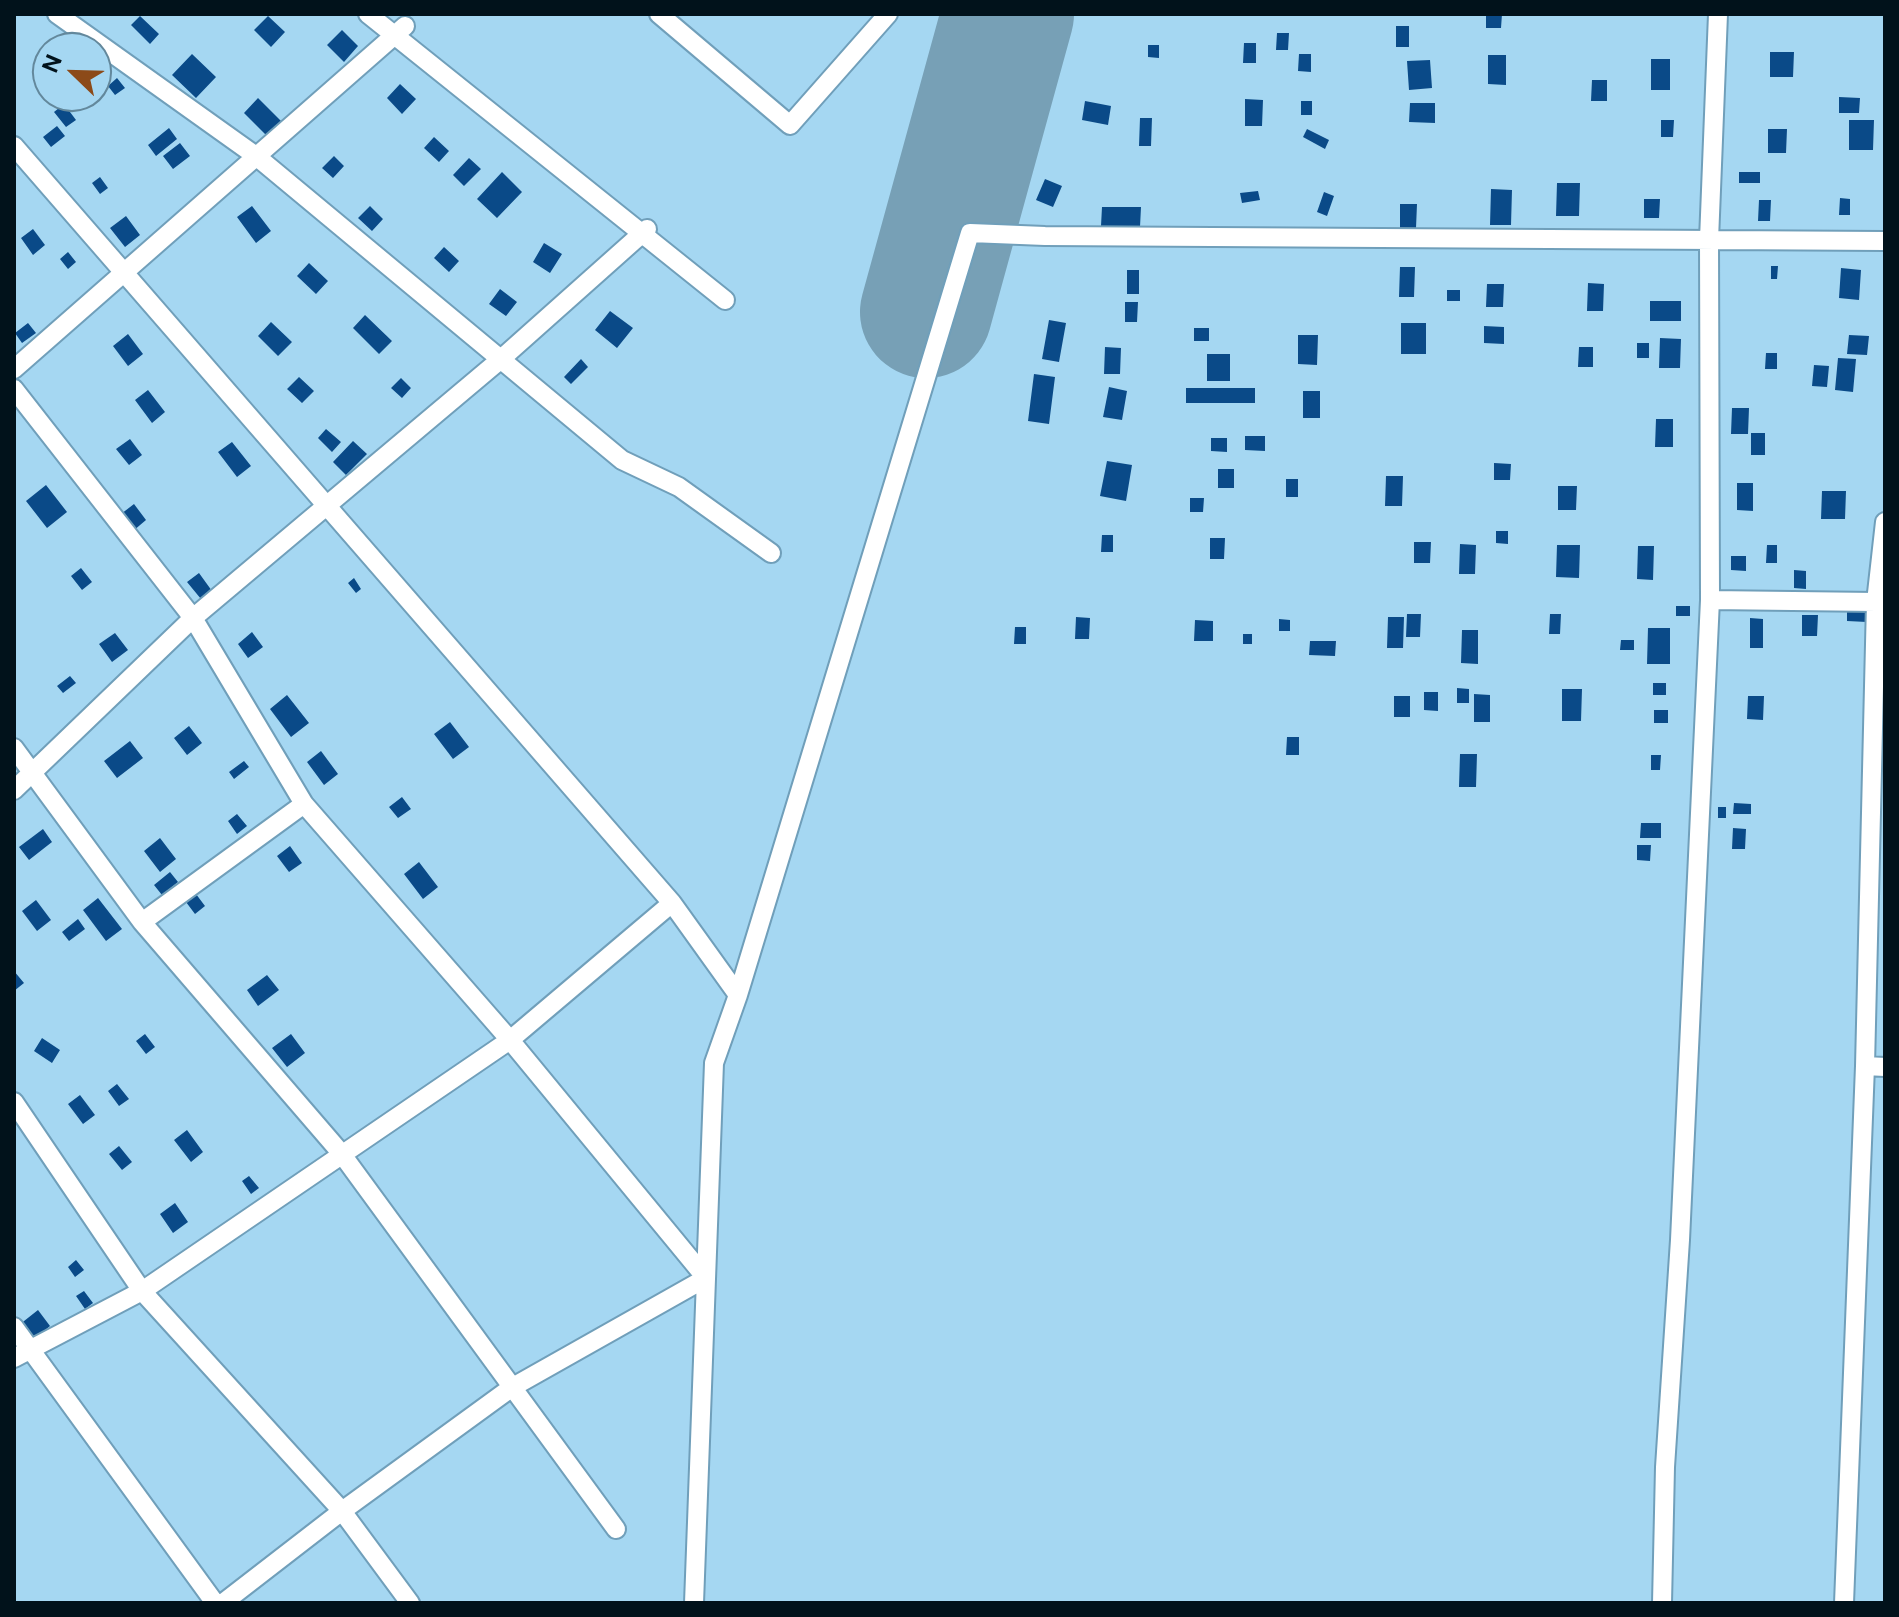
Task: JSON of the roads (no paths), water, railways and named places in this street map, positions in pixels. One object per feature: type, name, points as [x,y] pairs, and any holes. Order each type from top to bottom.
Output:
[{"type":"street","points":[[57,14],[256,156],[622,460],[679,487],[771,553]]},
{"type":"street","points":[[368,14],[400,31],[725,300]]},
{"type":"street","points":[[659,14],[790,125],[888,14]]},
{"type":"street","points":[[1662,1603],[1665,1467],[1680,1240],[1710,600],[1709,240],[1718,14]]},
{"type":"street","points":[[14,369],[400,31]]},
{"type":"street","points":[[14,146],[672,903],[738,995]]},
{"type":"street","points":[[14,790],[193,618],[501,359],[644,231]]},
{"type":"street","points":[[694,1603],[714,1063],[738,995],[970,233],[1885,241]]},
{"type":"street","points":[[14,389],[193,618],[304,804],[510,1040],[706,1278]]},
{"type":"street","points":[[1844,1603],[1865,1066],[1876,602],[1885,522]]},
{"type":"street","points":[[1710,600],[1876,602]]},
{"type":"street","points":[[14,748],[142,922],[341,1153],[616,1529]]},
{"type":"street","points":[[142,922],[304,804]]},
{"type":"street","points":[[22,1353],[142,1291],[510,1040],[672,903]]},
{"type":"street","points":[[1865,1066],[1885,1067]]},
{"type":"street","points":[[14,1102],[142,1291],[342,1511],[410,1603]]},
{"type":"street","points":[[223,1603],[342,1511],[511,1388],[706,1278]]},
{"type":"street","points":[[14,1327],[22,1353],[215,1603]]}]
